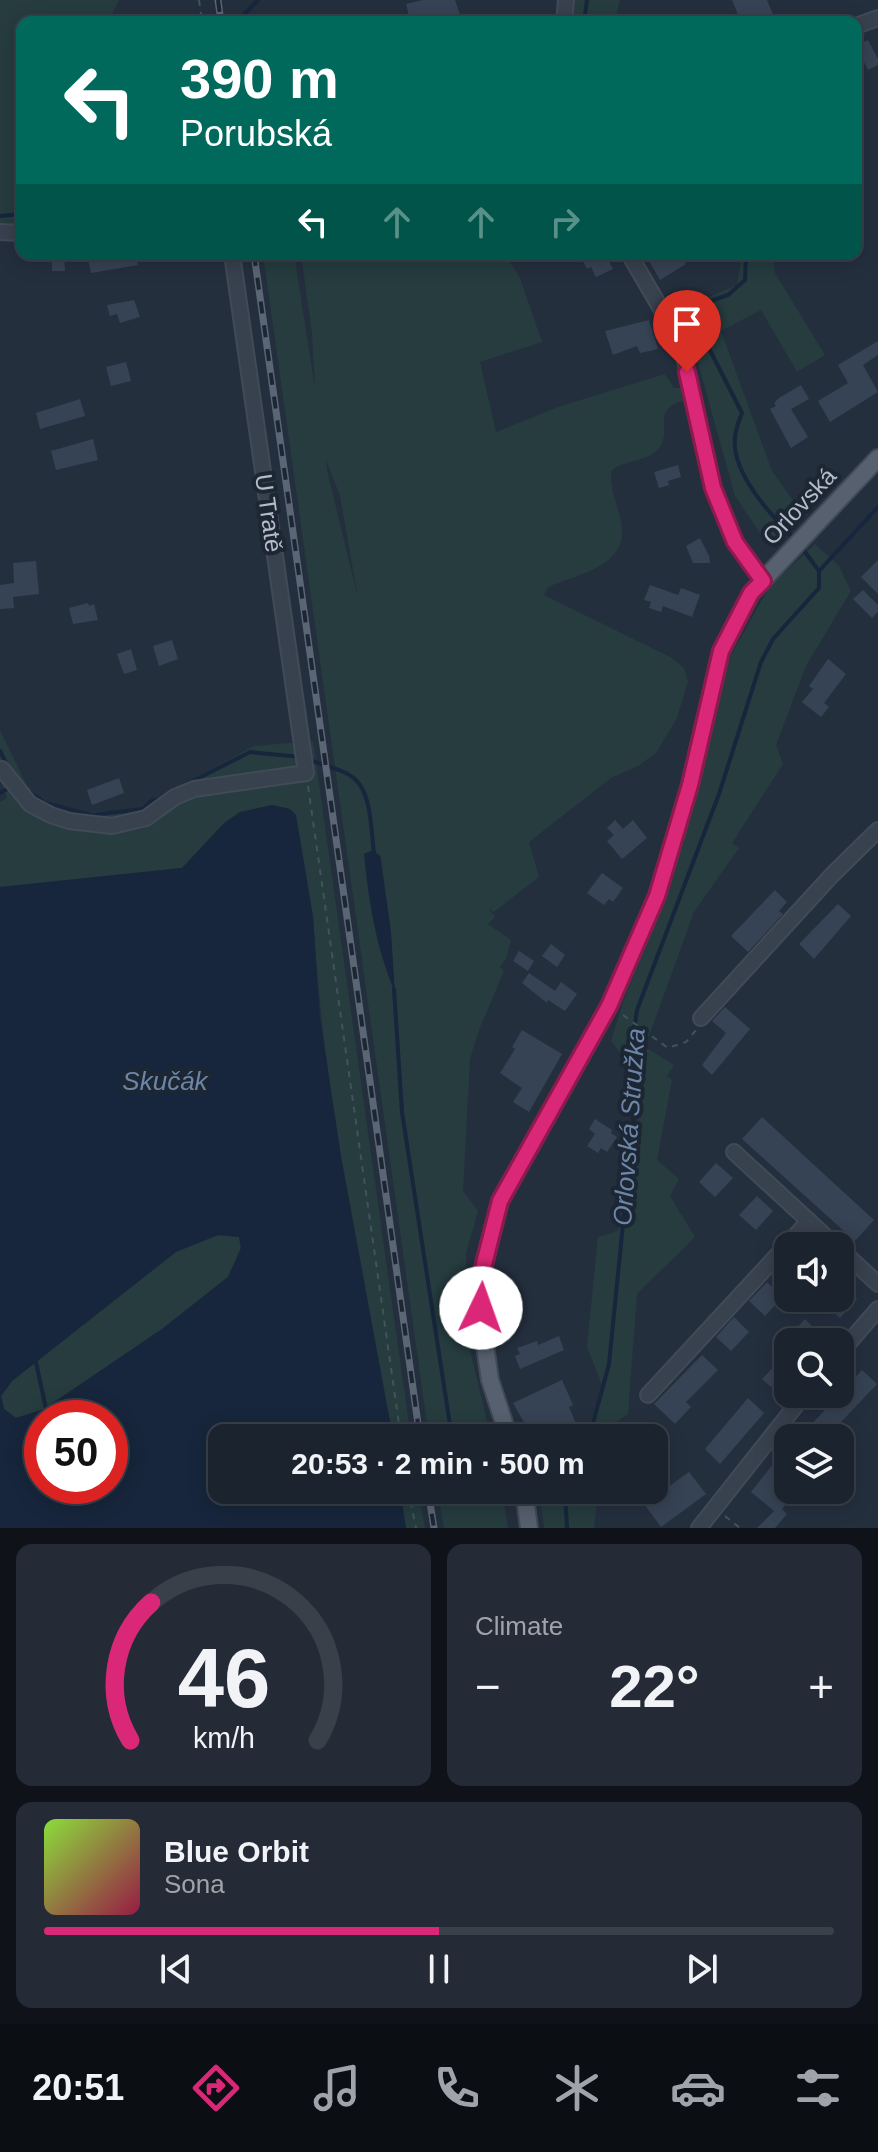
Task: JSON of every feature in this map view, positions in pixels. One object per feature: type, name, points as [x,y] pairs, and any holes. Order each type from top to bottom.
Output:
[{"type":"main road","name":"Orlovská","points":[[504,1424],[490,1380],[479,1284],[500,1201],[609,1006],[657,896],[690,785],[721,651],[751,593],[878,458]]},
{"type":"main road","points":[[526,1504],[529,1528]]},
{"type":"street","name":"U Tratě","points":[[233,260],[306,770]]},
{"type":"street","points":[[633,260],[681,343],[713,488],[735,542],[763,581]]},
{"type":"street","points":[[6,773],[30,804],[51,815],[69,821],[112,826],[146,818],[175,797],[194,789],[306,770]]},
{"type":"street","points":[[701,1018],[832,875],[878,830]]},
{"type":"street","points":[[734,1152],[821,1232]]},
{"type":"street","points":[[648,1395],[809,1221]]},
{"type":"street","points":[[854,1262],[878,1284]]},
{"type":"street","points":[[854,1337],[878,1309]]},
{"type":"street","points":[[699,1528],[794,1408]]},
{"type":"path","points":[[306,770],[399,1424]]},
{"type":"path","points":[[631,1020],[668,1048],[686,1042],[701,1018]]},
{"type":"path","points":[[411,1504],[416,1528]]},
{"type":"path","points":[[715,1507],[740,1528]]},
{"type":"green space","points":[[0,0],[119,0],[111,16],[16,16],[16,224],[0,223]]},
{"type":"green space","points":[[572,0],[620,0],[616,16],[571,16]]},
{"type":"green space","points":[[264,260],[295,260],[315,388],[312,333],[302,260],[509,260],[520,278],[542,342],[480,362],[496,432],[558,407],[665,374],[674,388],[686,388],[690,399],[668,408],[664,437],[654,453],[612,470],[612,486],[622,530],[614,555],[604,564],[548,587],[544,595],[672,658],[684,668],[688,681],[677,718],[656,753],[638,766],[611,778],[529,842],[539,877],[494,912],[489,909],[495,917],[488,924],[511,940],[506,959],[500,967],[504,971],[470,1059],[463,1191],[478,1211],[466,1253],[466,1333],[488,1424],[427,1424]],"holes":[[[326,460],[340,496],[358,598],[327,470]],[[373,850],[381,857],[391,933],[394,989]]]},
{"type":"green space","points":[[741,260],[773,260],[775,273],[825,355],[797,372],[761,310],[721,331],[772,471],[802,513],[768,545],[735,496],[698,363],[675,311],[737,285]]},
{"type":"green space","points":[[815,544],[839,566],[851,591],[806,666],[776,745],[783,764],[732,843],[739,848],[694,912],[645,1047],[674,1065],[667,1076],[672,1080],[657,1160],[679,1179],[670,1196],[695,1237],[637,1294],[628,1414],[613,1424],[590,1424],[602,1385],[587,1347],[598,1237],[618,1231],[644,1083],[611,1041],[623,1002],[673,877],[731,655],[770,586]]},
{"type":"green space","points":[[0,730],[27,786],[45,802],[91,812],[145,809],[254,746],[313,741],[409,1424],[390,1424],[368,1309],[334,1113],[313,916],[194,856],[182,868],[0,887],[0,802],[7,798],[0,779]]},
{"type":"green space","points":[[218,1235],[239,1237],[241,1248],[228,1277],[162,1329],[57,1400],[24,1400],[24,1415],[16,1418],[4,1409],[1,1396],[12,1381],[176,1251]]},
{"type":"green space","points":[[402,1504],[421,1504],[425,1528],[406,1528]]},
{"type":"green space","points":[[440,1504],[504,1504],[508,1528],[444,1528]]},
{"type":"green space","points":[[541,1504],[597,1504],[594,1528],[544,1528]]},
{"type":"water","name":"Skučák","points":[[272,805],[290,809],[296,815],[313,916],[320,1018],[341,1156],[390,1424],[208,1424],[208,1504],[402,1504],[406,1528],[0,1528],[0,887],[182,868],[224,823],[240,812]],"holes":[[[218,1235],[239,1237],[241,1248],[228,1277],[162,1329],[57,1400],[128,1400],[128,1504],[24,1504],[24,1415],[16,1418],[4,1409],[1,1396],[12,1381],[176,1252]]]},
{"type":"water","points":[[373,850],[380,856],[391,933],[395,993],[378,942],[368,890],[364,854]]},
{"type":"building","points":[[423,0],[455,0],[460,15],[409,16],[406,4]]},
{"type":"building","points":[[732,0],[767,0],[774,16],[739,16]]},
{"type":"building","points":[[868,40],[878,59],[878,65],[868,70],[862,58],[862,43]]},
{"type":"building","points":[[52,260],[64,260],[65,271],[52,271]]},
{"type":"building","points":[[88,260],[137,260],[138,265],[91,273]]},
{"type":"building","points":[[582,260],[608,260],[613,269],[596,277],[591,267],[587,269]]},
{"type":"building","points":[[649,260],[684,260],[686,264],[660,280]]},
{"type":"building","points":[[134,300],[140,317],[120,323],[117,314],[110,316],[107,305]]},
{"type":"building","points":[[649,320],[658,349],[640,353],[637,346],[613,355],[605,331]]},
{"type":"building","points":[[878,341],[878,355],[863,365],[878,392],[830,422],[818,401],[848,383],[838,365]]},
{"type":"building","points":[[126,362],[131,381],[111,386],[106,367]]},
{"type":"building","points":[[801,385],[809,399],[791,409],[808,437],[791,448],[770,409],[776,406],[774,403],[779,398]]},
{"type":"building","points":[[80,399],[85,416],[40,429],[36,413]]},
{"type":"building","points":[[93,439],[98,460],[56,470],[51,451]]},
{"type":"building","points":[[678,465],[681,477],[659,488],[654,472]]},
{"type":"building","points":[[700,538],[710,563],[693,563],[686,546]]},
{"type":"building","points":[[878,560],[878,594],[861,577]]},
{"type":"building","points":[[36,561],[39,594],[13,597],[14,608],[0,609],[0,585],[14,583],[13,563]]},
{"type":"building","points":[[650,585],[678,595],[681,588],[700,595],[692,617],[663,606],[661,612],[649,608],[651,602],[644,600]]},
{"type":"building","points":[[863,590],[878,605],[878,612],[872,618],[853,599]]},
{"type":"building","points":[[88,603],[89,606],[94,604],[98,620],[73,624],[69,608]]},
{"type":"building","points":[[172,640],[178,659],[159,666],[153,646]]},
{"type":"building","points":[[131,649],[137,670],[124,674],[117,654]]},
{"type":"building","points":[[828,659],[846,674],[824,703],[829,707],[821,717],[802,702],[813,689],[809,686]]},
{"type":"building","points":[[119,778],[124,793],[92,805],[87,790]]},
{"type":"building","points":[[615,820],[623,829],[633,820],[647,838],[622,859],[607,841],[614,835],[607,828]]},
{"type":"building","points":[[602,873],[623,888],[613,902],[609,899],[604,905],[587,893]]},
{"type":"building","points":[[775,890],[787,902],[779,911],[783,914],[748,952],[731,936]]},
{"type":"building","points":[[838,904],[851,916],[814,959],[799,944]]},
{"type":"building","points":[[551,944],[565,955],[557,967],[542,956]]},
{"type":"building","points":[[519,951],[534,961],[528,971],[513,961]]},
{"type":"building","points":[[529,973],[555,991],[561,982],[577,994],[565,1011],[548,1000],[547,1003],[522,983]]},
{"type":"building","points":[[725,1007],[750,1029],[712,1075],[702,1065],[726,1033],[712,1021]]},
{"type":"building","points":[[522,1030],[562,1054],[529,1112],[513,1102],[522,1088],[500,1073],[515,1049],[512,1047]]},
{"type":"building","points":[[762,1117],[874,1220],[855,1241],[854,1232],[845,1232],[742,1139]]},
{"type":"building","points":[[595,1119],[617,1137],[607,1152],[601,1148],[598,1153],[587,1146],[595,1134],[589,1129]]},
{"type":"building","points":[[716,1163],[733,1178],[715,1197],[699,1182]]},
{"type":"building","points":[[757,1196],[773,1211],[756,1230],[739,1215]]},
{"type":"building","points":[[767,1282],[774,1289],[774,1306],[765,1316],[749,1301]]},
{"type":"building","points":[[734,1317],[749,1332],[731,1351],[716,1337]]},
{"type":"building","points":[[805,1319],[814,1328],[797,1328]]},
{"type":"building","points":[[559,1336],[564,1350],[520,1369],[515,1356],[520,1354],[517,1348],[537,1341],[538,1345]]},
{"type":"building","points":[[702,1355],[718,1370],[686,1402],[691,1407],[675,1424],[654,1404]]},
{"type":"building","points":[[774,1366],[774,1390],[762,1379]]},
{"type":"building","points":[[862,1370],[877,1384],[839,1424],[812,1424],[827,1408],[854,1408],[854,1379]]},
{"type":"building","points":[[562,1380],[573,1405],[569,1407],[576,1424],[525,1424],[513,1403]]},
{"type":"building","points":[[748,1398],[764,1413],[720,1464],[705,1449]]},
{"type":"building","points":[[774,1463],[774,1504],[786,1504],[782,1509],[787,1514],[775,1528],[757,1528],[774,1511],[751,1492]]},
{"type":"building","points":[[689,1472],[706,1494],[661,1527],[644,1504],[668,1504],[668,1487]]},
{"type":"waterway","points":[[243,16],[258,0]]},
{"type":"waterway","name":"Orlovská Stružka","points":[[585,16],[587,0]]},
{"type":"waterway","points":[[0,216],[16,215]]},
{"type":"waterway","name":"Orlovská Stružka","points":[[746,260],[745,280],[728,295],[699,305],[693,317],[742,413],[735,438],[740,466],[756,494],[796,541]]},
{"type":"waterway","points":[[820,570],[878,507]]},
{"type":"waterway","name":"Orlovská Stružka","points":[[593,1424],[609,1364],[635,1104],[631,1050],[637,1010],[719,794],[761,662],[773,639],[819,588],[819,571],[802,548]]},
{"type":"waterway","points":[[0,751],[8,767]]},
{"type":"waterway","points":[[183,786],[250,752],[301,757]]},
{"type":"waterway","points":[[309,760],[346,773],[361,787],[370,815],[374,853]]},
{"type":"waterway","points":[[0,793],[12,786]]},
{"type":"waterway","points":[[25,789],[45,803],[92,815],[143,809],[152,800],[162,800]]},
{"type":"waterway","points":[[394,989],[402,1112],[450,1424]]},
{"type":"waterway","points":[[35,1358],[44,1400]]},
{"type":"waterway","name":"Orlovská Stružka","points":[[566,1504],[567,1528]]},
{"type":"railway","points":[[218,0],[220,16]]},
{"type":"railway","points":[[255,260],[418,1424]]},
{"type":"railway","points":[[430,1504],[434,1528]]},
{"type":"route","points":[[481,1308],[479,1284],[500,1201],[609,1006],[657,896],[690,785],[721,651],[751,593],[763,581],[735,542],[713,488],[687,372]]}]
